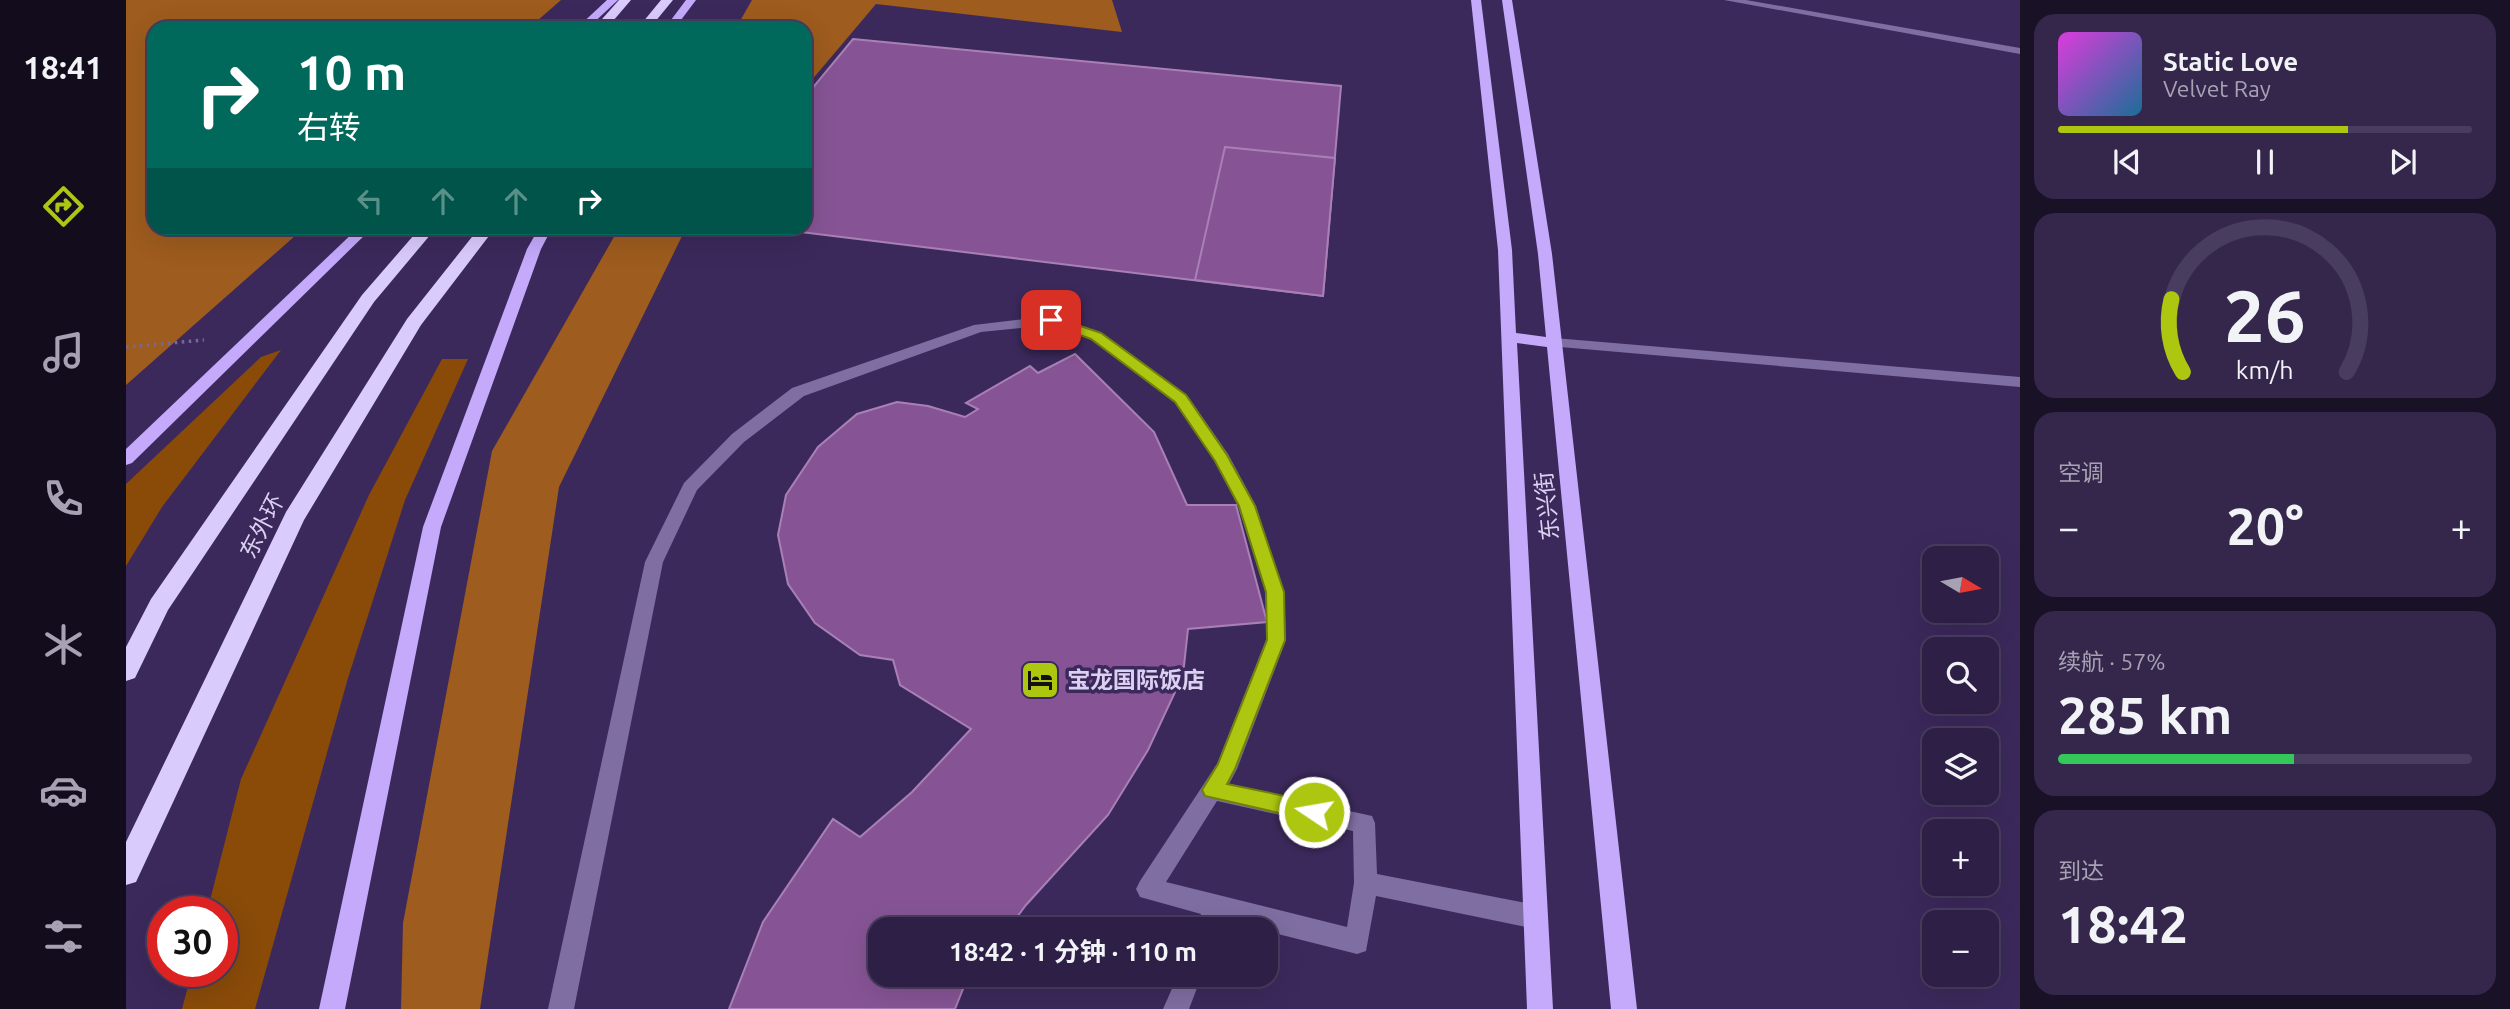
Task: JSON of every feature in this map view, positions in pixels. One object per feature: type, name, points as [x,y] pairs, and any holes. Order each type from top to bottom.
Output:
[{"type":"highway","points":[[606,21],[625,0]]},
{"type":"highway","points":[[650,21],[667,0]]},
{"type":"highway","points":[[126,671],[159,605],[368,299],[422,235]]},
{"type":"highway","name":"东外环","points":[[126,872],[294,518],[413,323],[482,235]]},
{"type":"main road","points":[[590,21],[613,0]]},
{"type":"main road","points":[[675,21],[691,0]]},
{"type":"main road","name":"东兴街","points":[[1476,0],[1505,250],[1540,1009]]},
{"type":"main road","name":"东兴街","points":[[1507,0],[1545,254],[1624,1009]]},
{"type":"main road","points":[[126,459],[358,235]]},
{"type":"main road","points":[[332,1009],[432,527],[542,235]]},
{"type":"main road","points":[[1508,337],[1555,343]]},
{"type":"street","points":[[1729,0],[2020,51]]},
{"type":"street","points":[[561,1009],[654,562],[690,487],[738,438],[798,392],[979,328],[1051,320],[1096,336],[1181,399],[1222,458],[1247,506],[1275,592],[1276,640],[1226,769],[1212,790],[1148,889],[1357,942],[1366,883],[1364,823],[1212,790]]},
{"type":"street","points":[[1555,343],[2020,382]]},
{"type":"street","points":[[1366,883],[1536,917]]},
{"type":"street","points":[[1212,917],[1216,906]]},
{"type":"street","points":[[1176,1009],[1185,987]]},
{"type":"path","points":[[126,347],[254,335]]},
{"type":"shaded area","points":[[126,0],[561,0],[537,21],[147,21],[147,235],[296,235],[126,385]]},
{"type":"shaded area","points":[[752,0],[1112,0],[1122,32],[876,4],[812,80],[812,21],[740,21]]},
{"type":"shaded area","points":[[615,235],[683,235],[559,487],[480,1009],[401,1009],[403,923],[492,451]]},
{"type":"shaded area","points":[[281,350],[162,507],[126,566],[126,484],[261,357]]},
{"type":"shaded area","points":[[442,359],[468,359],[405,500],[348,678],[255,1009],[182,1009],[188,987],[238,987],[238,896],[211,896],[241,779],[369,495]]},
{"type":"building","points":[[853,39],[1341,86],[1323,296],[812,233],[812,89]]},
{"type":"building","points":[[1225,147],[1335,158],[1323,296],[1195,280]]},
{"type":"building","name":"宝龙国际饭店","points":[[1075,354],[1154,432],[1187,505],[1236,505],[1267,622],[1188,629],[1183,675],[1148,750],[1108,815],[1017,917],[868,917],[868,987],[965,987],[955,1009],[729,1009],[763,922],[833,819],[860,837],[912,792],[971,729],[900,685],[893,660],[860,655],[815,623],[788,584],[778,535],[786,495],[818,447],[857,414],[897,402],[928,406],[965,417],[978,409],[966,403],[1030,366],[1038,373]]},
{"type":"place","name":"宝龙国际饭店","points":[[1040,680]]},
{"type":"route","points":[[1051,320],[1096,336],[1181,399],[1222,458],[1235,482],[1247,506],[1275,592],[1276,640],[1226,769],[1212,790],[1314,812]]}]
